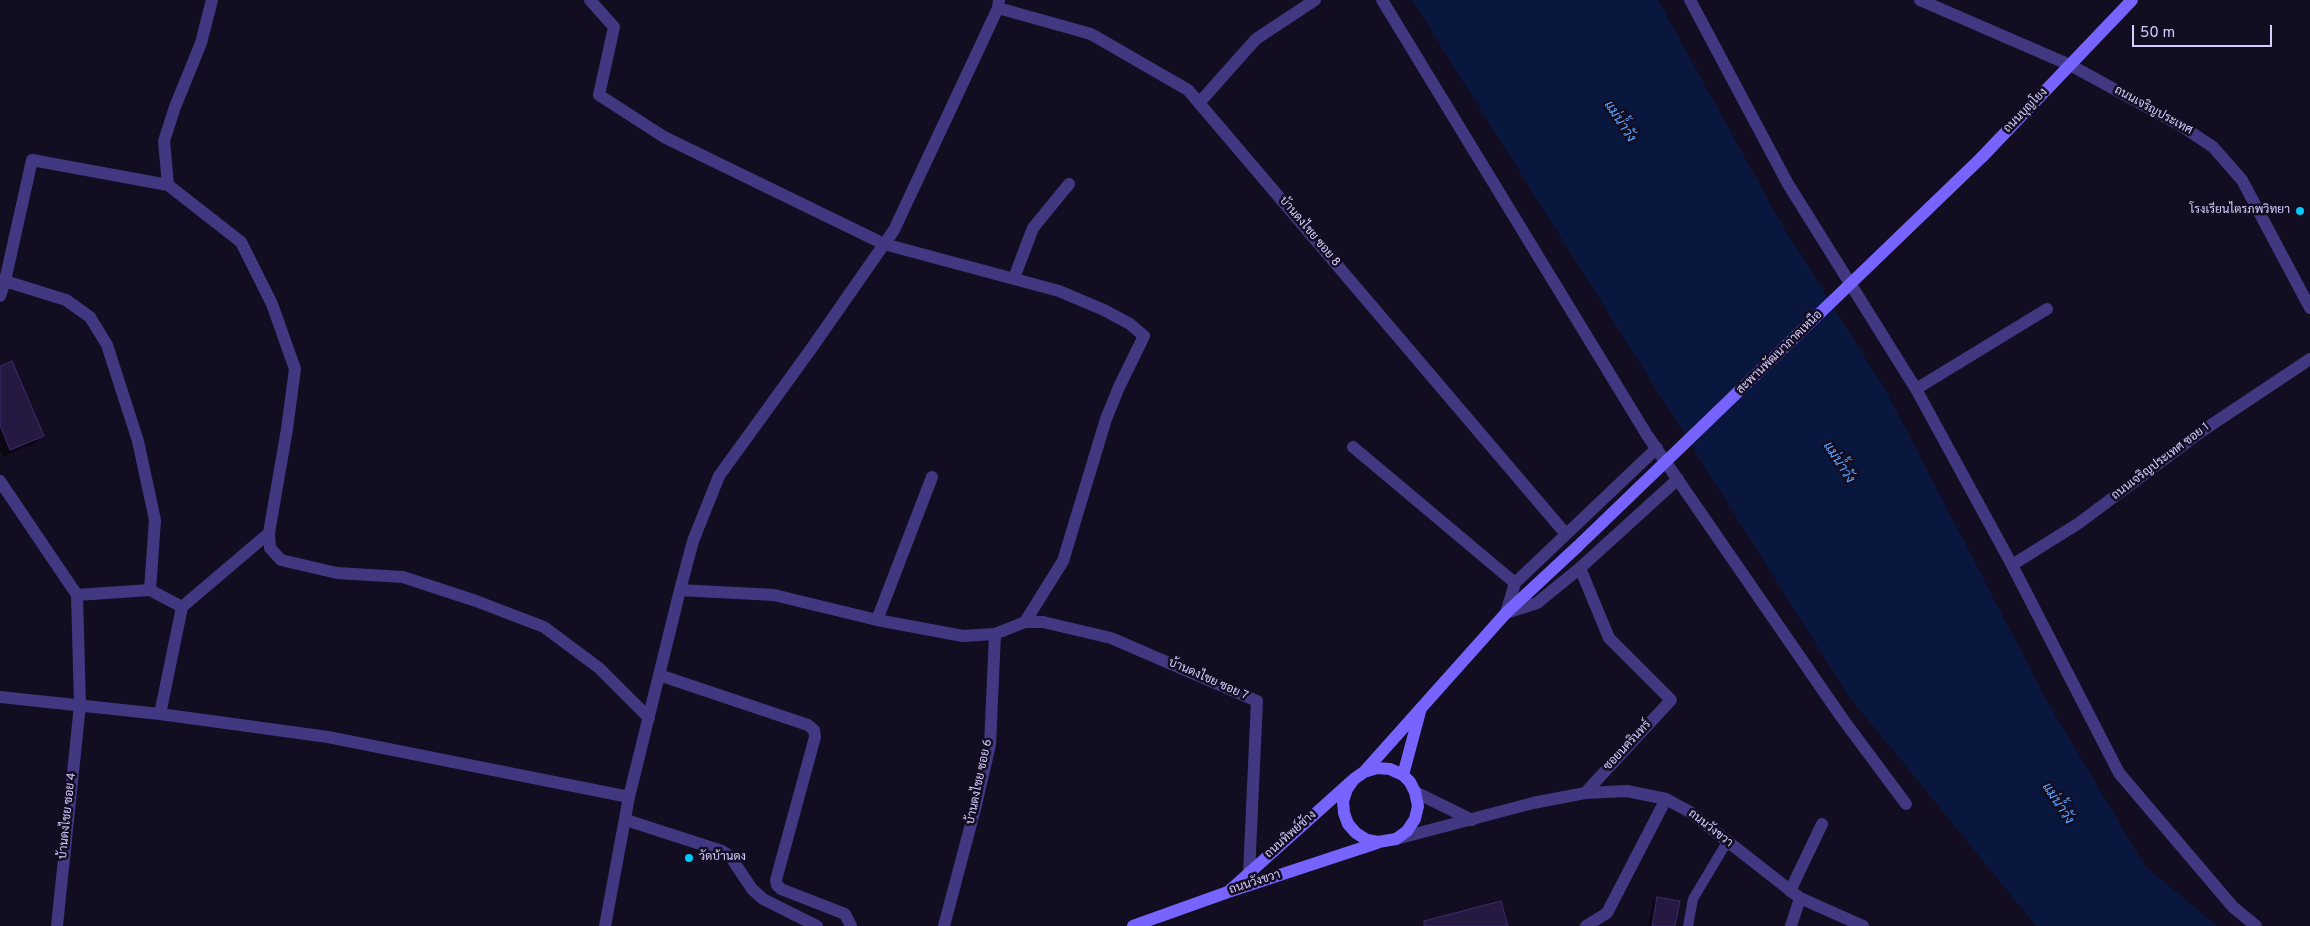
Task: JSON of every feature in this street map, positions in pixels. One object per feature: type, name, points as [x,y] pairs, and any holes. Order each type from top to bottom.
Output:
[{"type":"street","points":[[168,185],[164,141],[174,107],[201,43],[212,0]]},
{"type":"street","points":[[590,0],[614,27],[599,95],[664,137],[884,244],[1059,291],[1104,310],[1130,324],[1144,336],[1119,387],[1106,419],[1063,561],[1025,622]]},
{"type":"street","points":[[1199,103],[1256,39],[1315,0]]},
{"type":"street","points":[[1382,0],[1656,448],[1842,718],[1906,804]]},
{"type":"street","points":[[1690,0],[1788,184],[1916,388],[2012,565],[2119,773],[2233,906],[2256,926]]},
{"type":"street","name":"ถนนเจริญประเทศ","points":[[1920,0],[2070,65],[2180,125],[2214,147],[2242,180],[2310,308]]},
{"type":"street","name":"ถนนบุญโยง","points":[[1982,157],[2132,0]]},
{"type":"street","points":[[605,926],[629,796],[680,590],[693,541],[719,476],[811,350],[894,230],[998,4]]},
{"type":"street","name":"บ้านดงไชย ซอย 8","points":[[998,4],[1091,34],[1188,90],[1565,533]]},
{"type":"street","name":"สะพานพัฒนาภาคเหนือ","points":[[1359,775],[1506,613],[1982,157]]},
{"type":"street","points":[[0,296],[32,160],[168,185],[240,242],[272,304],[295,369],[286,438],[269,533],[270,548],[281,560],[337,574],[403,578],[476,601],[544,627],[599,668],[649,718]]},
{"type":"street","points":[[1014,278],[1033,228],[1069,184]]},
{"type":"street","points":[[5,281],[66,300],[90,317],[107,345],[138,441],[155,520],[150,590]]},
{"type":"street","points":[[1916,388],[2047,309]]},
{"type":"street","name":"ถนนเจริญประเทศ ซอย 1","points":[[2012,565],[2079,523],[2202,431],[2310,359]]},
{"type":"street","points":[[1353,447],[1514,583]]},
{"type":"street","points":[[1506,613],[1514,583],[1656,448]]},
{"type":"street","points":[[877,620],[932,477]]},
{"type":"street","points":[[1506,613],[1537,603],[1580,568],[1678,479]]},
{"type":"street","points":[[0,481],[77,595],[150,590],[182,607]]},
{"type":"street","points":[[160,714],[182,607],[269,533]]},
{"type":"street","name":"ซอยนครินทร์","points":[[1580,568],[1609,638],[1671,700],[1585,793]]},
{"type":"street","name":"บ้านดงไชย ซอย 7","points":[[680,590],[774,596],[877,620],[963,636],[994,634],[1025,622],[1043,622],[1111,638],[1257,701],[1249,873]]},
{"type":"street","name":"บ้านดงไชย ซอย 4","points":[[57,926],[80,705],[77,595]]},
{"type":"street","name":"บ้านดงไชย ซอย 6","points":[[944,926],[990,745],[994,634]]},
{"type":"street","points":[[659,675],[808,725],[814,730],[815,737],[776,880],[777,885],[781,889],[845,914],[851,926]]},
{"type":"street","points":[[0,697],[160,714],[328,737],[629,796]]},
{"type":"street","points":[[1403,775],[1422,706]]},
{"type":"street","points":[[1396,839],[1407,831],[1415,820],[1418,806],[1415,792],[1403,775],[1390,769],[1377,768],[1359,775],[1347,789],[1344,800],[1344,813],[1348,824],[1366,840],[1378,842],[1396,839],[1472,820]]},
{"type":"street","name":"ถนนทิพย์ช้าง","points":[[1228,892],[1359,775]]},
{"type":"street","name":"ถนนวังขวา","points":[[1472,820],[1538,802],[1585,793],[1627,791],[1666,799],[1690,812],[1795,894],[1863,926]]},
{"type":"street","points":[[1415,792],[1472,820]]},
{"type":"street","points":[[1586,926],[1606,913],[1666,799]]},
{"type":"street","points":[[626,820],[722,851],[730,856],[752,890],[763,899],[817,926]]},
{"type":"street","points":[[1791,926],[1795,894],[1822,824]]},
{"type":"street","name":"ถนนวังขวา","points":[[1133,926],[1378,842]]},
{"type":"lane","points":[[1688,926],[1693,899],[1727,842]]},
{"type":"water","name":"แม่น้ำวัง","points":[[1412,0],[1658,0],[1781,223],[1886,391],[2047,701],[2145,866],[2217,926],[2036,926],[1848,695]]},
{"type":"building","points":[[12,361],[44,436],[10,450],[0,425],[0,366]]},
{"type":"building","points":[[1657,897],[1680,901],[1675,926],[1652,926]]},
{"type":"building","points":[[1501,901],[1508,926],[1424,926],[1424,921]]},
{"type":"place","name":"โรงเรียนไตรภพวิทยา","points":[[2300,211]]},
{"type":"place","name":"วัดบ้านดง","points":[[689,858]]}]
